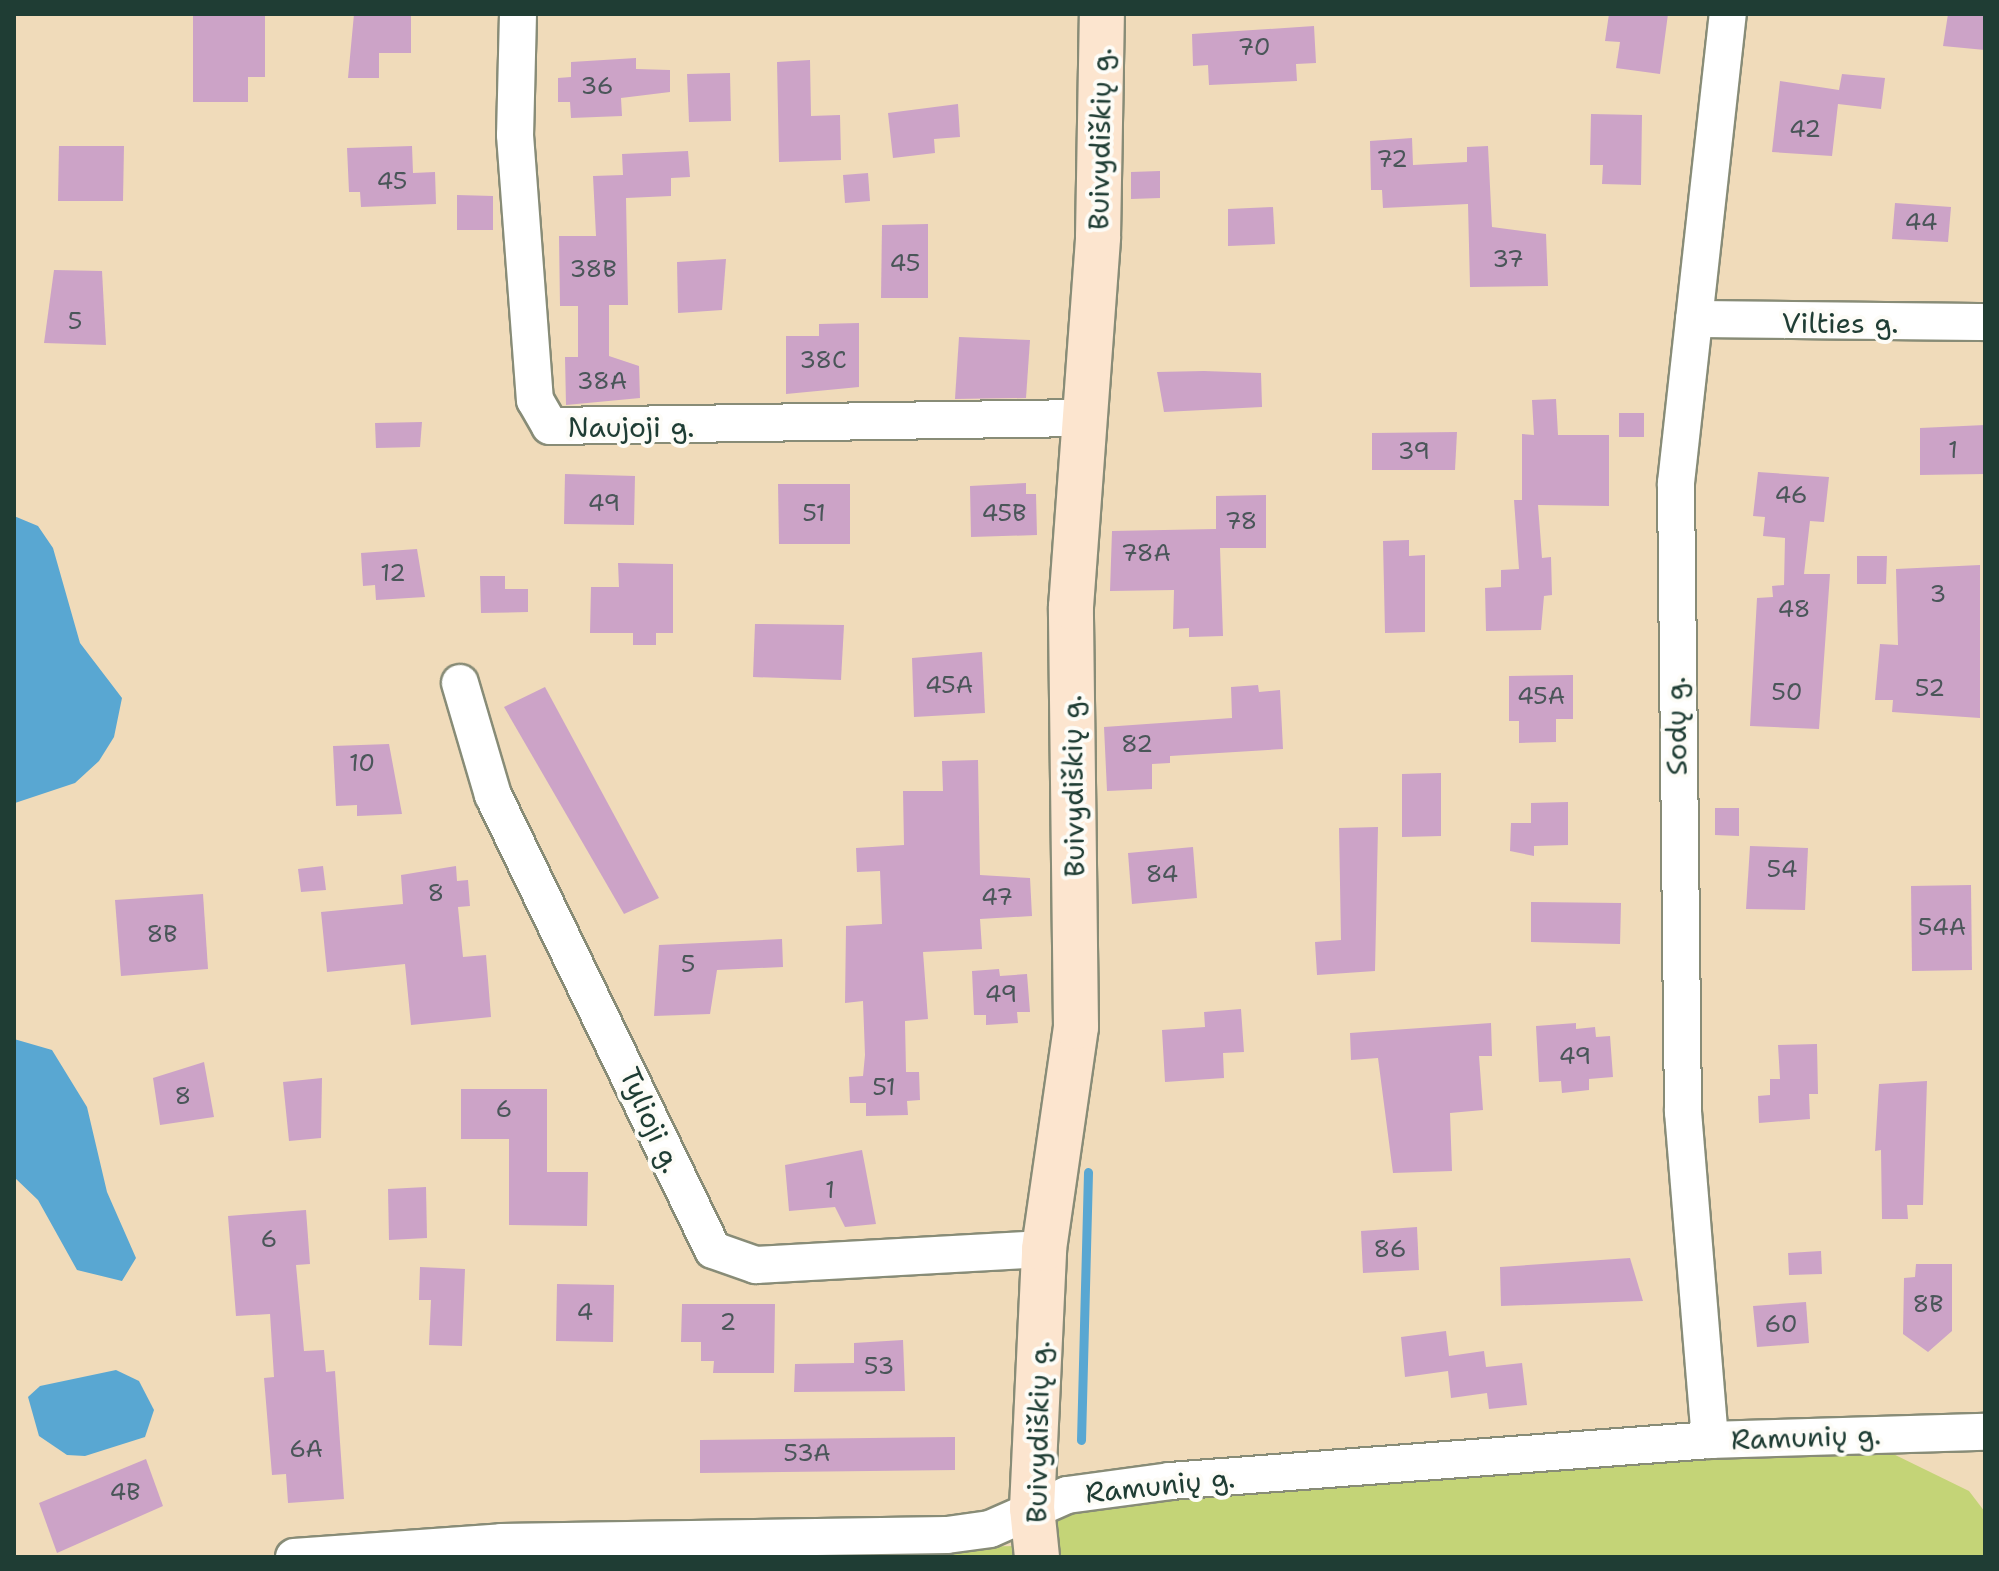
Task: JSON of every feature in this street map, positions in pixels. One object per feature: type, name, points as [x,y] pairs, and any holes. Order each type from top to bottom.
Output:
[{"type":"main road","name":"Buivydiškių g.","points":[[1037,1557],[1032,1508],[1044,1249],[1076,1027],[1071,607],[1081,418],[1098,237],[1102,14]]},
{"type":"street","name":"Naujoji g.","points":[[518,14],[515,135],[535,400],[550,426],[1081,418]]},
{"type":"street","name":"Sodų g.","points":[[1710,1440],[1683,1112],[1675,651],[1676,483],[1728,14]]},
{"type":"street","name":"Vilties g.","points":[[1694,319],[1985,322]]},
{"type":"street","name":"Tylioji g.","points":[[460,683],[493,795],[713,1250],[756,1265],[1044,1249]]},
{"type":"street","name":"Ramunių g.","points":[[294,1557],[501,1542],[987,1543],[1032,1508],[1128,1485],[1710,1440],[1985,1432]]},
{"type":"green space","points":[[1883,1449],[1969,1491],[1985,1512],[1985,1557],[1055,1557],[1050,1526],[1083,1506],[1414,1476]]},
{"type":"green space","points":[[1022,1546],[1025,1557],[456,1557],[505,1554]]},
{"type":"water","points":[[14,516],[38,526],[53,548],[80,643],[122,698],[114,737],[99,761],[75,783],[15,803]]},
{"type":"water","points":[[14,1039],[52,1050],[87,1107],[107,1192],[136,1258],[122,1281],[77,1270],[38,1200],[14,1177]]},
{"type":"water","points":[[116,1370],[139,1381],[154,1410],[145,1437],[85,1456],[67,1455],[39,1436],[28,1397],[40,1386]]},
{"type":"building","points":[[193,14],[265,14],[265,77],[248,77],[248,102],[193,102]]},
{"type":"building","points":[[354,14],[411,14],[411,53],[379,53],[379,78],[348,78]]},
{"type":"building","points":[[1609,14],[1668,14],[1660,74],[1616,68],[1620,42],[1605,41]]},
{"type":"building","points":[[1948,14],[1985,14],[1985,50],[1943,46]]},
{"type":"building","points":[[1314,26],[1316,63],[1296,64],[1297,81],[1209,85],[1208,65],[1193,66],[1192,34]]},
{"type":"building","points":[[636,58],[636,69],[670,70],[670,92],[621,98],[622,116],[571,118],[570,102],[558,102],[558,78],[571,77],[571,62]]},
{"type":"building","points":[[810,60],[811,116],[840,115],[841,160],[779,162],[777,62]]},
{"type":"building","points":[[730,73],[731,121],[689,122],[687,74]]},
{"type":"building","points":[[1842,74],[1885,78],[1881,109],[1838,104],[1832,156],[1772,152],[1780,81],[1839,90]]},
{"type":"building","points":[[958,104],[960,137],[934,139],[935,153],[893,158],[888,113]]},
{"type":"building","points":[[1591,114],[1642,115],[1641,185],[1602,184],[1603,165],[1590,165]]},
{"type":"building","points":[[1412,138],[1413,165],[1467,162],[1467,147],[1488,146],[1492,227],[1546,234],[1548,286],[1470,287],[1468,204],[1383,208],[1382,190],[1371,190],[1370,141]]},
{"type":"building","points":[[59,146],[124,146],[123,201],[58,201]]},
{"type":"building","points":[[412,146],[413,173],[435,172],[436,204],[361,207],[360,192],[349,192],[347,148]]},
{"type":"building","points":[[688,151],[690,177],[671,178],[671,196],[626,198],[628,305],[609,305],[609,356],[639,366],[640,398],[566,405],[565,357],[578,357],[578,306],[560,306],[559,236],[596,236],[593,176],[623,175],[622,154]]},
{"type":"building","points":[[1160,171],[1160,198],[1131,199],[1131,172]]},
{"type":"building","points":[[868,173],[870,201],[845,203],[843,175]]},
{"type":"building","points":[[457,195],[493,196],[493,230],[457,230]]},
{"type":"building","points":[[1895,203],[1951,207],[1948,242],[1892,239]]},
{"type":"building","points":[[1273,207],[1275,244],[1228,246],[1228,209]]},
{"type":"building","points":[[928,224],[928,298],[881,298],[882,225]]},
{"type":"building","points":[[726,259],[722,310],[678,313],[677,262]]},
{"type":"building","points":[[54,270],[102,271],[106,345],[44,343]]},
{"type":"building","points":[[859,323],[859,387],[786,394],[786,336],[819,336],[819,324]]},
{"type":"building","points":[[959,337],[1030,340],[1026,398],[955,399]]},
{"type":"building","points":[[1157,372],[1261,373],[1262,407],[1164,412]]},
{"type":"building","points":[[1556,399],[1558,435],[1609,435],[1609,506],[1538,505],[1542,558],[1551,557],[1552,595],[1544,596],[1541,630],[1486,631],[1485,588],[1501,587],[1501,570],[1519,569],[1514,500],[1522,500],[1522,434],[1534,435],[1532,400]]},
{"type":"building","points":[[1619,413],[1644,413],[1644,437],[1619,437]]},
{"type":"building","points":[[422,422],[420,447],[376,448],[375,423]]},
{"type":"building","points":[[1985,425],[1985,474],[1920,475],[1920,428]]},
{"type":"building","points":[[1457,432],[1455,470],[1372,470],[1372,433]]},
{"type":"building","points":[[1758,472],[1829,477],[1824,522],[1810,521],[1804,574],[1830,574],[1819,729],[1750,726],[1757,598],[1773,597],[1772,586],[1784,585],[1785,538],[1763,536],[1765,517],[1753,516]]},
{"type":"building","points":[[565,474],[635,476],[634,525],[564,524]]},
{"type":"building","points":[[1026,483],[1026,494],[1036,494],[1037,535],[971,537],[970,486]]},
{"type":"building","points":[[778,484],[850,484],[850,544],[779,544]]},
{"type":"building","points":[[1266,495],[1266,548],[1220,548],[1223,636],[1189,637],[1189,628],[1173,629],[1174,590],[1110,591],[1112,531],[1216,529],[1216,496]]},
{"type":"building","points":[[1409,540],[1409,556],[1425,555],[1425,632],[1385,633],[1383,541]]},
{"type":"building","points":[[417,549],[425,597],[376,600],[375,585],[363,586],[361,553]]},
{"type":"building","points":[[1857,556],[1887,556],[1886,584],[1857,584]]},
{"type":"building","points":[[618,563],[673,564],[673,633],[656,633],[656,645],[633,645],[633,633],[590,633],[591,587],[619,587]]},
{"type":"building","points":[[1980,565],[1980,718],[1892,712],[1893,700],[1875,700],[1880,644],[1898,645],[1896,569]]},
{"type":"building","points":[[480,576],[505,576],[505,589],[528,589],[528,612],[481,613]]},
{"type":"building","points":[[755,624],[844,625],[841,680],[753,677]]},
{"type":"building","points":[[982,652],[985,713],[914,717],[912,658]]},
{"type":"building","points":[[1573,675],[1573,719],[1556,719],[1556,742],[1519,743],[1519,721],[1509,721],[1509,676]]},
{"type":"building","points":[[1258,685],[1259,692],[1280,690],[1283,749],[1170,756],[1170,763],[1152,764],[1152,789],[1107,791],[1104,727],[1232,718],[1231,687]]},
{"type":"building","points":[[545,687],[659,898],[624,914],[504,707]]},
{"type":"building","points":[[389,744],[402,814],[357,816],[357,805],[336,806],[333,746]]},
{"type":"building","points":[[978,760],[980,875],[1030,878],[1032,916],[980,919],[982,949],[923,952],[928,1019],[905,1021],[906,1072],[919,1072],[920,1100],[907,1101],[908,1115],[866,1116],[866,1103],[850,1103],[849,1077],[863,1076],[865,1055],[863,1001],[845,1003],[846,926],[882,924],[880,871],[857,872],[856,848],[904,845],[903,791],[943,791],[942,761]]},
{"type":"building","points":[[1441,773],[1441,836],[1402,837],[1402,774]]},
{"type":"building","points":[[1568,802],[1568,845],[1534,846],[1534,856],[1510,851],[1511,823],[1531,823],[1531,803]]},
{"type":"building","points":[[1715,808],[1739,808],[1739,836],[1715,835]]},
{"type":"building","points":[[1378,827],[1375,971],[1317,975],[1315,942],[1341,940],[1339,828]]},
{"type":"building","points":[[1750,846],[1808,848],[1805,910],[1746,909]]},
{"type":"building","points":[[1193,847],[1197,898],[1132,904],[1128,853]]},
{"type":"building","points":[[323,866],[326,890],[301,892],[298,869]]},
{"type":"building","points":[[456,866],[457,881],[468,880],[470,906],[458,907],[463,957],[486,955],[491,1017],[411,1025],[405,964],[327,972],[321,912],[403,904],[401,875]]},
{"type":"building","points":[[1971,885],[1972,970],[1912,971],[1911,886]]},
{"type":"building","points":[[203,894],[208,969],[121,976],[115,900]]},
{"type":"building","points":[[1531,902],[1621,903],[1620,944],[1531,942]]},
{"type":"building","points":[[782,939],[783,967],[717,970],[710,1014],[654,1016],[659,945]]},
{"type":"building","points":[[999,969],[1000,976],[1027,974],[1030,1012],[1017,1012],[1018,1023],[986,1025],[986,1015],[974,1015],[972,971]]},
{"type":"building","points":[[1241,1009],[1244,1052],[1223,1053],[1224,1078],[1165,1082],[1162,1030],[1205,1027],[1204,1012]]},
{"type":"building","points":[[1491,1023],[1492,1056],[1479,1056],[1483,1110],[1450,1113],[1452,1171],[1393,1173],[1378,1058],[1351,1060],[1350,1033]]},
{"type":"building","points":[[1576,1023],[1576,1029],[1595,1027],[1596,1037],[1610,1036],[1613,1077],[1589,1079],[1589,1090],[1562,1093],[1561,1081],[1539,1082],[1536,1026]]},
{"type":"building","points":[[1817,1044],[1818,1094],[1809,1094],[1810,1119],[1759,1123],[1758,1096],[1770,1095],[1770,1079],[1780,1079],[1778,1045]]},
{"type":"building","points":[[204,1062],[214,1117],[160,1125],[153,1078]]},
{"type":"building","points":[[322,1078],[321,1138],[289,1141],[283,1082]]},
{"type":"building","points":[[1927,1081],[1923,1205],[1907,1205],[1908,1219],[1882,1219],[1881,1150],[1875,1151],[1879,1084]]},
{"type":"building","points":[[461,1089],[547,1089],[547,1172],[588,1172],[587,1226],[509,1225],[509,1139],[461,1139]]},
{"type":"building","points":[[862,1150],[876,1224],[845,1227],[835,1207],[789,1211],[785,1165]]},
{"type":"building","points":[[426,1187],[427,1238],[389,1240],[388,1189]]},
{"type":"building","points":[[306,1210],[310,1264],[296,1265],[304,1351],[324,1350],[326,1372],[335,1371],[344,1499],[288,1503],[286,1474],[272,1475],[264,1378],[274,1377],[270,1314],[236,1316],[228,1216]]},
{"type":"building","points":[[1417,1227],[1419,1270],[1363,1273],[1361,1231]]},
{"type":"building","points":[[1821,1251],[1822,1274],[1789,1275],[1788,1253]]},
{"type":"building","points":[[1630,1258],[1643,1301],[1501,1306],[1500,1267]]},
{"type":"building","points":[[1916,1264],[1952,1264],[1952,1331],[1928,1352],[1903,1334],[1904,1278],[1915,1277]]},
{"type":"building","points":[[420,1267],[465,1269],[462,1346],[429,1345],[431,1300],[419,1300]]},
{"type":"building","points":[[557,1284],[614,1285],[613,1342],[556,1341]]},
{"type":"building","points":[[1806,1302],[1809,1343],[1757,1347],[1753,1306]]},
{"type":"building","points":[[682,1304],[775,1304],[774,1373],[713,1373],[714,1361],[701,1361],[701,1342],[681,1342]]},
{"type":"building","points":[[1446,1331],[1449,1356],[1484,1351],[1486,1367],[1522,1363],[1527,1405],[1489,1409],[1487,1393],[1451,1398],[1448,1371],[1405,1377],[1401,1337]]},
{"type":"building","points":[[903,1340],[905,1391],[794,1392],[795,1364],[854,1363],[854,1343]]},
{"type":"building","points":[[955,1437],[955,1470],[700,1473],[700,1440]]},
{"type":"building","points":[[146,1459],[163,1506],[57,1553],[39,1503]]},
{"type":"waterway","points":[[1081,1440],[1088,1172]]}]
